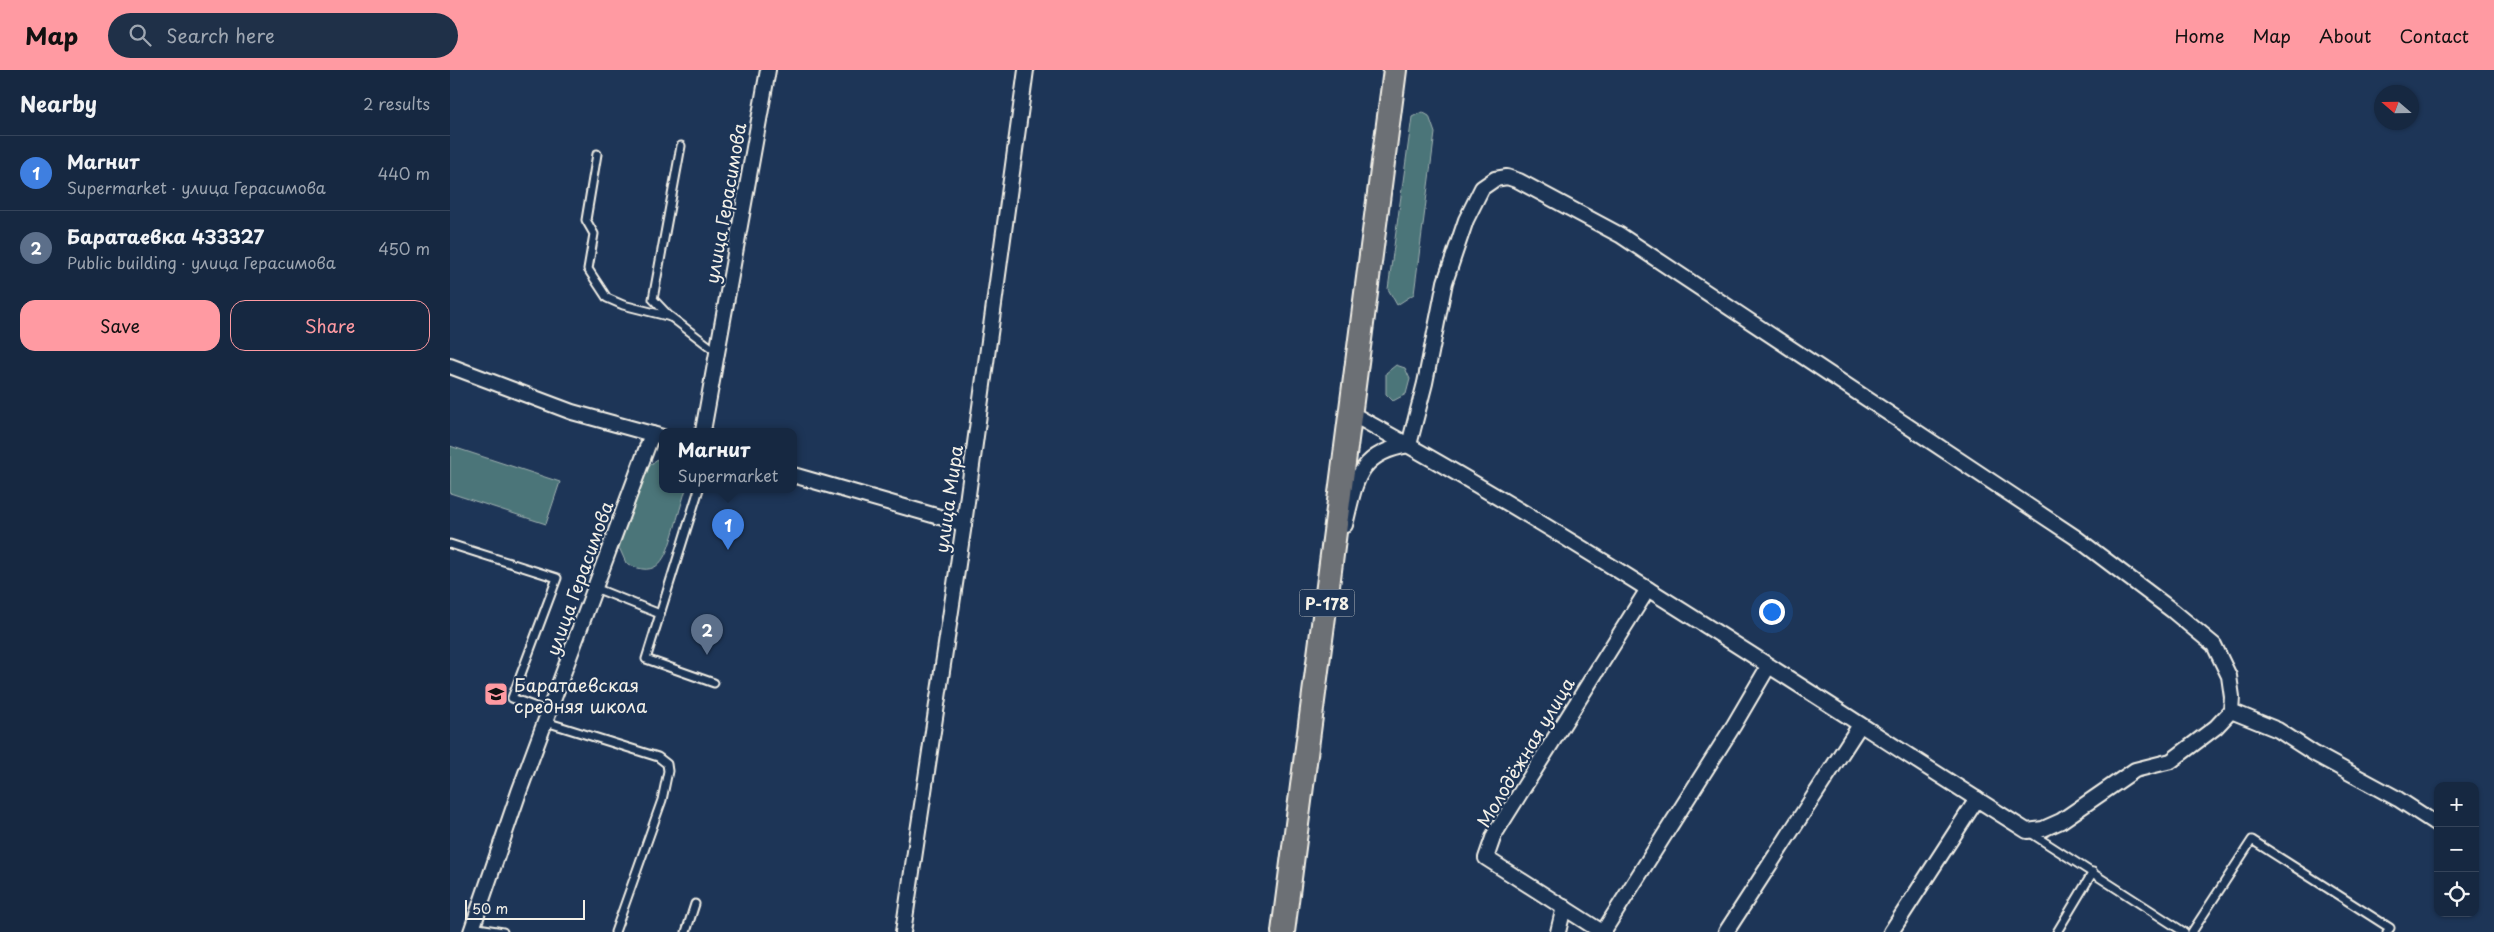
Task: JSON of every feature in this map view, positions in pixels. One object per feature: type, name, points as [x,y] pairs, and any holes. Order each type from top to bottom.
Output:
[{"type":"highway","name":"Р-178","points":[[1283,932],[1352,414],[1395,70]]},
{"type":"street","name":"улица Герасимова","points":[[704,428],[719,354],[768,70]]},
{"type":"street","name":"улица Мира","points":[[903,932],[964,524],[1026,70]]},
{"type":"street","points":[[1352,414],[1409,445],[1648,589],[2027,831],[2043,829],[2061,821],[2136,770],[2171,761],[2216,727],[2231,711],[2232,697],[2229,676],[2214,645],[2090,549],[1620,235],[1519,180],[1507,177],[1495,179],[1482,188],[1466,220],[1445,282],[1425,383],[1409,445]]},
{"type":"street","points":[[450,366],[572,412],[657,435]]},
{"type":"street","name":"улица Герасимова","points":[[472,930],[547,717],[595,588],[657,435]]},
{"type":"street","points":[[1328,595],[1355,486],[1364,467],[1375,455],[1388,448],[1409,445]]},
{"type":"street","points":[[797,476],[964,524]]},
{"type":"street","name":"Молодёжная улица","points":[[1648,589],[1494,835],[1486,858],[1603,932],[1734,726],[1768,667]]},
{"type":"street","points":[[2231,711],[2278,730],[2315,754],[2398,799],[2434,822]]},
{"type":"street","points":[[1726,932],[1860,725]]},
{"type":"street","points":[[1891,932],[1977,799]]},
{"type":"street","points":[[1558,932],[1564,907]]},
{"type":"lane","points":[[681,146],[653,299],[671,317],[719,354]]},
{"type":"lane","points":[[597,154],[586,220],[594,234],[588,269],[607,298],[623,305],[671,317]]},
{"type":"lane","points":[[698,493],[646,659],[714,683]]},
{"type":"lane","points":[[450,544],[557,578],[512,698],[547,717],[658,757],[667,764],[668,771],[662,800],[615,932]]},
{"type":"lane","points":[[595,588],[660,614]]},
{"type":"lane","points":[[2027,831],[2184,932]]},
{"type":"lane","points":[[2192,932],[2252,840],[2390,928],[2387,932]]},
{"type":"lane","points":[[2057,932],[2093,872]]},
{"type":"lane","points":[[686,932],[695,904]]},
{"type":"lane","points":[[472,930],[504,932]]},
{"type":"green space","points":[[1422,112],[1429,116],[1435,133],[1414,294],[1397,305],[1388,289],[1412,117]]},
{"type":"green space","points":[[1396,365],[1405,368],[1410,379],[1406,394],[1393,401],[1386,394],[1386,373]]},
{"type":"green space","points":[[450,446],[560,482],[546,524],[450,493]]},
{"type":"green space","points":[[659,459],[659,493],[685,493],[664,557],[654,568],[637,568],[626,563],[618,545],[639,482],[654,462]]},
{"type":"place","name":"Магнит","points":[[728,550]]},
{"type":"place","name":"Баратаевка 433327","points":[[707,655]]},
{"type":"place","name":"Баратаевская средняя школа","points":[[496,694]]}]
